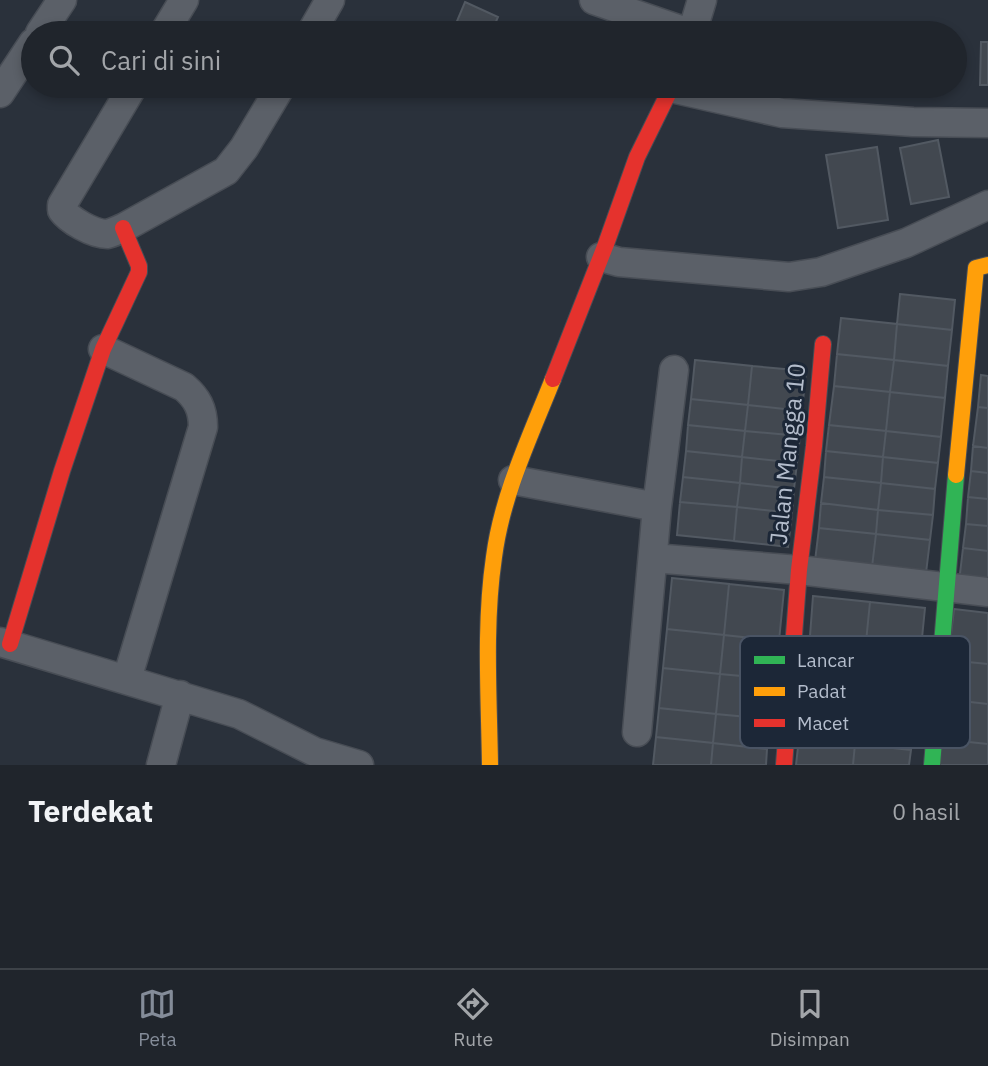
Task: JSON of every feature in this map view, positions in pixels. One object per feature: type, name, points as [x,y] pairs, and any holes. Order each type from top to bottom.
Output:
[{"type":"street","points":[[48,21],[62,0]]},
{"type":"street","points":[[171,21],[184,0]]},
{"type":"street","points":[[319,21],[330,0]]},
{"type":"street","points":[[594,0],[656,21]]},
{"type":"street","points":[[695,21],[702,0]]},
{"type":"street","points":[[0,93],[21,61]]},
{"type":"street","points":[[126,98],[63,202],[62,210],[69,217],[108,234],[226,171],[244,148],[274,98]]},
{"type":"street","points":[[490,765],[489,616],[494,555],[513,480],[638,157],[666,98]]},
{"type":"street","points":[[718,98],[782,113],[913,122],[988,123]]},
{"type":"street","points":[[601,257],[620,262],[789,277],[821,272],[906,243],[988,205]]},
{"type":"street","points":[[123,228],[139,272],[103,349],[5,643],[239,714],[315,752],[359,765]]},
{"type":"street","points":[[941,636],[976,268],[988,265]]},
{"type":"street","name":"Jalan Mangga 10","points":[[794,636],[823,344]]},
{"type":"street","points":[[103,349],[184,387],[193,395],[203,413],[203,426],[127,679]]},
{"type":"street","points":[[637,732],[657,507],[674,370]]},
{"type":"street","points":[[513,480],[657,507]]},
{"type":"street","points":[[653,558],[799,570],[988,592]]},
{"type":"street","points":[[161,765],[180,695]]},
{"type":"building","points":[[465,2],[498,17],[496,21],[457,21]]},
{"type":"building","points":[[981,42],[988,42],[988,85],[980,85]]},
{"type":"building","points":[[938,140],[949,197],[911,204],[900,148]]},
{"type":"building","points":[[877,147],[888,220],[838,228],[826,155]]},
{"type":"building","points":[[900,294],[955,300],[952,330],[897,324]]},
{"type":"building","points":[[841,318],[897,324],[894,360],[837,354]]},
{"type":"building","points":[[897,324],[952,330],[948,366],[894,360]]},
{"type":"building","points":[[837,354],[894,360],[890,392],[834,386]]},
{"type":"building","points":[[695,360],[752,366],[748,405],[691,399]]},
{"type":"building","points":[[894,360],[948,366],[945,398],[890,392]]},
{"type":"building","points":[[752,366],[806,371],[802,411],[748,405]]},
{"type":"building","points":[[981,375],[988,376],[988,408],[978,407]]},
{"type":"building","points":[[834,386],[890,392],[886,431],[829,425]]},
{"type":"building","points":[[890,392],[945,398],[941,437],[886,431]]},
{"type":"building","points":[[691,399],[748,405],[745,431],[688,425]]},
{"type":"building","points":[[748,405],[802,411],[800,436],[745,431]]},
{"type":"building","points":[[978,407],[988,408],[988,448],[973,446]]},
{"type":"building","points":[[688,425],[745,431],[742,457],[686,451]]},
{"type":"building","points":[[829,425],[886,431],[883,457],[826,451]]},
{"type":"building","points":[[745,431],[800,436],[797,463],[742,457]]},
{"type":"building","points":[[886,431],[941,437],[938,463],[883,457]]},
{"type":"building","points":[[973,446],[988,448],[988,473],[971,471]]},
{"type":"building","points":[[686,451],[742,457],[740,483],[683,477]]},
{"type":"building","points":[[826,451],[883,457],[881,483],[824,477]]},
{"type":"building","points":[[742,457],[797,463],[794,489],[740,483]]},
{"type":"building","points":[[883,457],[938,463],[935,489],[881,483]]},
{"type":"building","points":[[971,471],[988,473],[988,499],[968,497]]},
{"type":"building","points":[[683,477],[740,483],[737,507],[680,502]]},
{"type":"building","points":[[824,477],[881,483],[878,510],[821,503]]},
{"type":"building","points":[[740,483],[794,489],[792,513],[737,507]]},
{"type":"building","points":[[881,483],[935,489],[933,515],[878,510]]},
{"type":"building","points":[[968,497],[988,499],[988,526],[966,524]]},
{"type":"building","points":[[680,502],[737,507],[734,541],[677,535]]},
{"type":"building","points":[[821,503],[878,510],[876,534],[819,528]]},
{"type":"building","points":[[737,507],[792,513],[788,547],[734,541]]},
{"type":"building","points":[[878,510],[933,515],[930,540],[876,534]]},
{"type":"building","points":[[966,524],[988,526],[988,551],[963,548]]},
{"type":"building","points":[[819,528],[876,534],[872,567],[815,561]]},
{"type":"building","points":[[876,534],[930,540],[926,573],[872,567]]},
{"type":"building","points":[[963,548],[988,551],[988,585],[959,582]]},
{"type":"building","points":[[672,578],[729,584],[724,635],[667,629]]},
{"type":"building","points":[[729,584],[784,590],[779,636],[724,635]]},
{"type":"building","points":[[813,596],[870,602],[867,636],[810,636]]},
{"type":"building","points":[[870,602],[925,608],[922,636],[867,636]]},
{"type":"building","points":[[954,609],[988,613],[988,664],[970,662],[970,636],[951,636]]},
{"type":"building","points":[[667,629],[724,635],[720,674],[663,668]]},
{"type":"building","points":[[724,635],[740,637],[740,676],[720,674]]},
{"type":"building","points":[[970,662],[988,664],[988,704],[970,702]]},
{"type":"building","points":[[663,668],[720,674],[716,714],[659,708]]},
{"type":"building","points":[[720,674],[740,676],[740,716],[716,714]]},
{"type":"building","points":[[970,702],[988,704],[988,744],[970,742]]},
{"type":"building","points":[[659,708],[716,714],[713,743],[656,737]]},
{"type":"building","points":[[716,714],[740,716],[740,746],[713,743]]},
{"type":"building","points":[[656,737],[713,743],[711,765],[653,765]]},
{"type":"building","points":[[970,742],[988,744],[988,765],[938,765],[939,748],[970,748]]},
{"type":"building","points":[[713,743],[767,749],[766,765],[711,765]]},
{"type":"building","points":[[798,748],[855,748],[853,765],[796,765]]},
{"type":"building","points":[[855,748],[911,750],[909,765],[853,765]]},
{"type":"traffic: fast","points":[[943,636],[956,475]]},
{"type":"traffic: fast","points":[[932,765],[933,748]]},
{"type":"traffic: slow","points":[[956,475],[976,268],[988,265]]},
{"type":"traffic: slow","points":[[490,765],[488,635],[494,557],[510,489],[553,379]]},
{"type":"traffic: jam","points":[[553,379],[637,157],[666,98]]},
{"type":"traffic: jam","points":[[10,644],[62,471],[103,349],[139,272],[123,228]]},
{"type":"traffic: jam","points":[[794,636],[823,344]]},
{"type":"traffic: jam","points":[[784,765],[785,748]]}]
